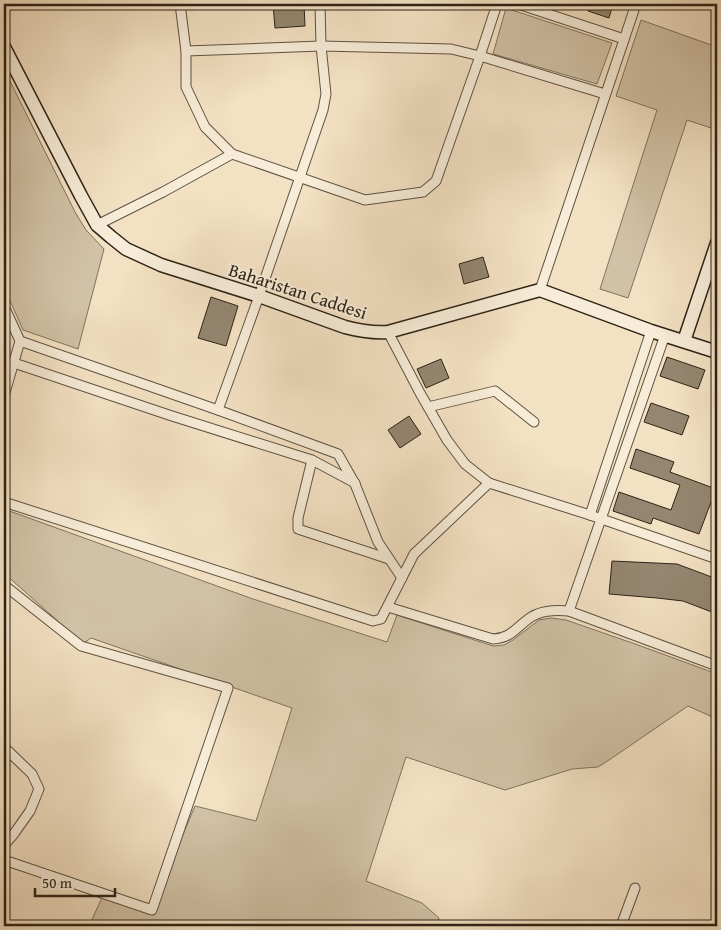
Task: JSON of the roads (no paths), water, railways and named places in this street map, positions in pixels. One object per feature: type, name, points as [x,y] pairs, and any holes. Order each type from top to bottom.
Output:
[{"type":"street","points":[[180,4],[186,51],[186,87],[205,127],[232,154],[365,200],[423,192],[436,181],[497,4]]},
{"type":"street","points":[[218,410],[323,110],[326,94],[321,46],[320,4]]},
{"type":"street","points":[[518,4],[624,39]]},
{"type":"street","points":[[636,4],[540,290],[651,331],[717,352]]},
{"type":"street","points":[[186,51],[321,46],[451,49],[605,94]]},
{"type":"street","name":"Baharistan Caddesi","points":[[4,47],[76,187],[98,225],[126,249],[141,257],[345,327],[372,333],[388,332],[540,290]]},
{"type":"street","points":[[98,225],[232,154]]},
{"type":"street","points":[[684,341],[717,243]]},
{"type":"street","points":[[4,306],[20,341],[4,396]]},
{"type":"street","points":[[590,515],[651,331]]},
{"type":"street","points":[[388,332],[447,440],[465,464],[489,483],[600,518],[717,559]]},
{"type":"street","points":[[569,611],[665,335]]},
{"type":"street","points":[[20,341],[338,454],[355,484],[378,542],[402,578]]},
{"type":"street","points":[[14,363],[312,460],[355,484]]},
{"type":"street","points":[[428,407],[495,391],[534,422]]},
{"type":"street","points":[[312,460],[298,518],[298,529],[389,559]]},
{"type":"street","points":[[4,502],[373,621],[381,620],[414,554],[489,483]]},
{"type":"street","points":[[4,585],[80,646],[228,688],[152,910],[4,860]]},
{"type":"street","points":[[388,606],[493,639],[510,635],[528,619],[542,612],[550,610],[569,611],[717,666]]},
{"type":"street","points":[[4,746],[32,774],[39,789],[30,811],[13,836],[4,845]]},
{"type":"street","points":[[621,926],[635,888]]},
{"type":"lane","points":[[666,4],[679,6],[680,4]]}]
